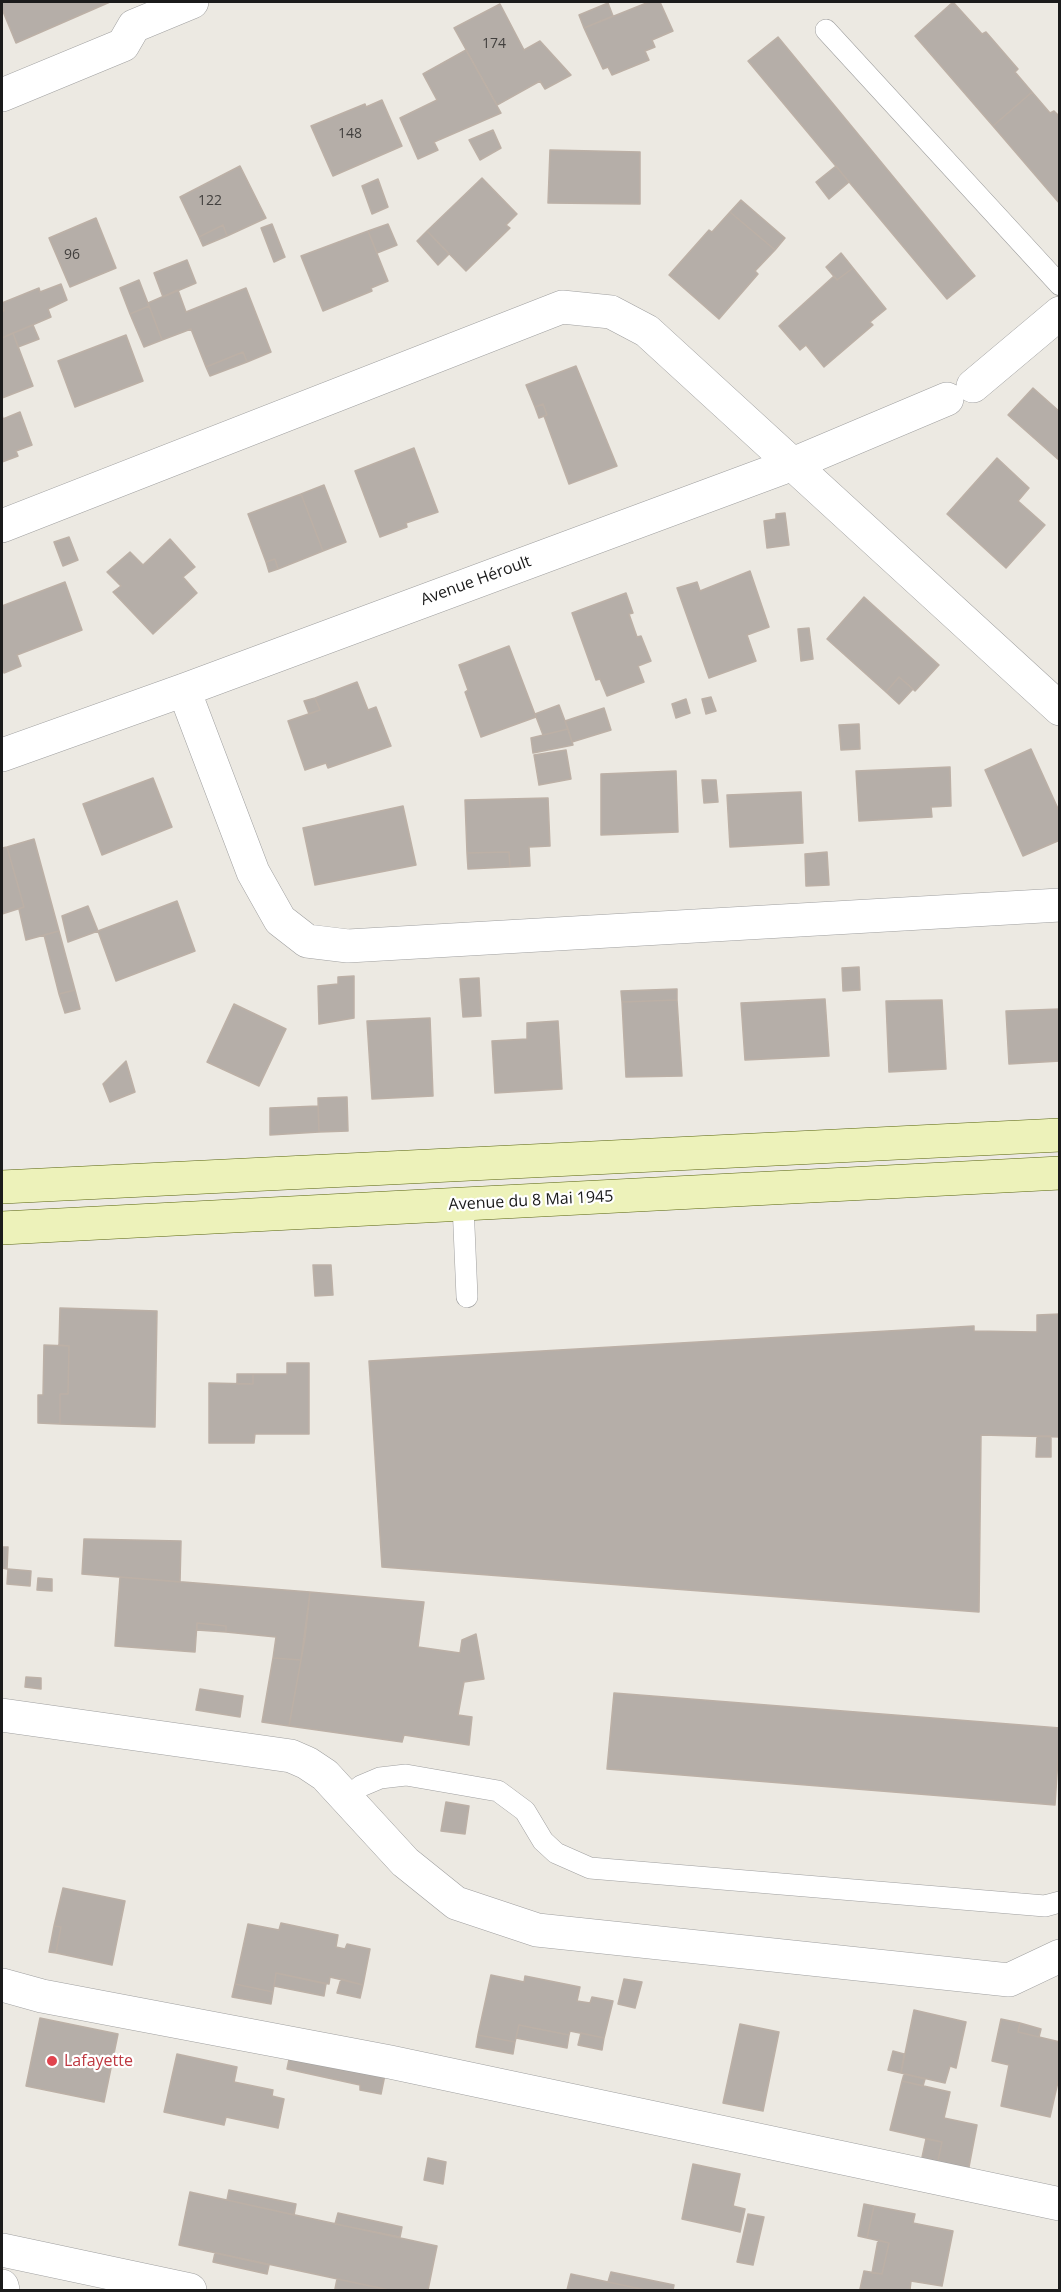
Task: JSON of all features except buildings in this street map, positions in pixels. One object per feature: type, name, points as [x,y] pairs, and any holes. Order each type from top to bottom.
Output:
[{"type":"main road","points":[[2,1187],[1059,1136]]},
{"type":"main road","points":[[824,1147],[829,1185]]},
{"type":"main road","points":[[312,1172],[316,1212]]},
{"type":"main road","name":"Avenue du 8 Mai 1945","points":[[2,1228],[1059,1173]]},
{"type":"street","points":[[2,95],[123,45],[134,26],[192,2]]},
{"type":"street","points":[[2,526],[562,307],[611,312],[646,331],[1059,709]]},
{"type":"street","name":"Avenue Héroult","points":[[2,755],[184,690],[793,464],[960,393],[1059,313]]},
{"type":"street","points":[[184,690],[253,872],[280,920],[307,940],[348,946],[1059,905]]},
{"type":"street","points":[[2,1715],[291,1756],[325,1775],[405,1862],[456,1903],[537,1930],[1009,1980],[1059,1956]]},
{"type":"street","points":[[2,1985],[42,1996],[390,2062],[1059,2204]]},
{"type":"street","points":[[2,2250],[190,2290]]},
{"type":"street","points":[[2,2286],[3,2290]]},
{"type":"lane","points":[[826,30],[1059,285]]},
{"type":"lane","points":[[462,1204],[467,1297]]},
{"type":"lane","points":[[345,1799],[361,1786],[380,1778],[406,1775],[498,1791],[525,1811],[543,1841],[556,1853],[590,1868],[1046,1906],[1059,1902]]},
{"type":"place","name":"Lafayette","points":[[52,2061]]}]
